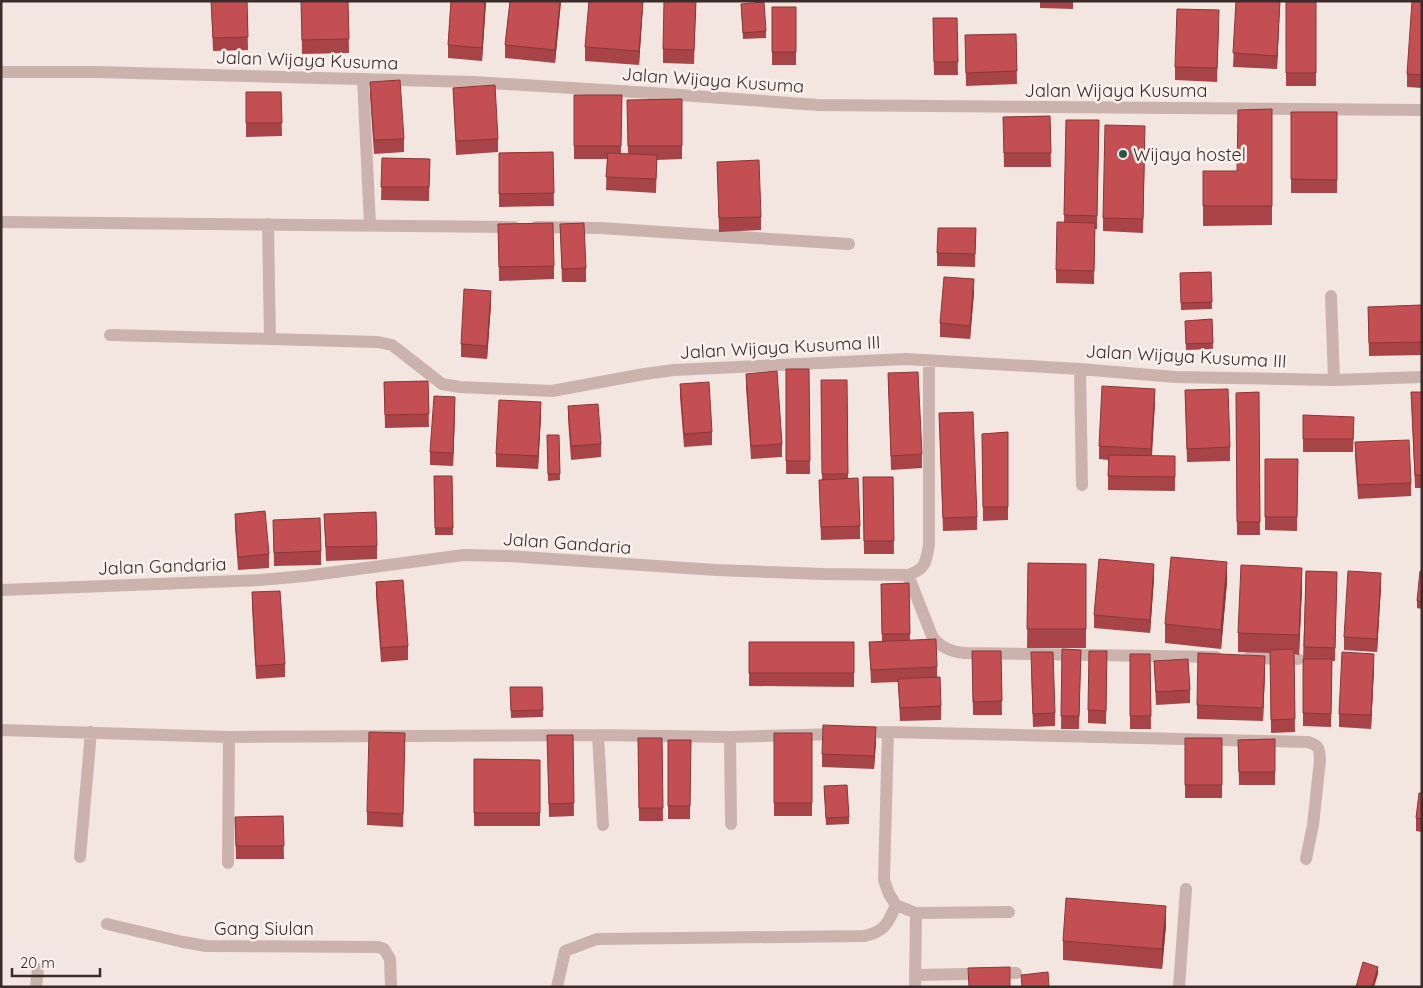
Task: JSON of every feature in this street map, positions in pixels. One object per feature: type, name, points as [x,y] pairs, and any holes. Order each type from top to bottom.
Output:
[{"type":"street","name":"Jalan Wijaya Kusuma","points":[[1,72],[95,72],[494,83],[818,105],[1422,110]]},
{"type":"street","points":[[363,79],[370,225]]},
{"type":"street","points":[[1,222],[600,228],[849,244]]},
{"type":"street","points":[[268,224],[270,339]]},
{"type":"street","points":[[1331,296],[1334,380]]},
{"type":"street","name":"Jalan Wijaya Kusuma III","points":[[110,335],[378,342],[392,345],[445,385],[540,392],[674,370],[890,359],[1080,369],[1175,377],[1334,380],[1422,377]]},
{"type":"street","points":[[928,361],[929,544],[926,560],[918,571],[908,575],[932,636],[937,643],[965,654],[1298,658]]},
{"type":"street","points":[[1080,369],[1082,485]]},
{"type":"street","name":"Jalan Gandaria","points":[[1,590],[260,580],[305,576],[464,555],[507,556],[716,570],[908,575]]},
{"type":"street","points":[[1,730],[229,737],[598,735],[730,737],[888,732],[1308,742],[1320,749],[1320,760],[1313,825],[1306,859]]},
{"type":"street","points":[[80,857],[92,732]]},
{"type":"street","points":[[888,732],[884,880],[889,894],[896,905],[916,913],[1009,912]]},
{"type":"street","points":[[598,735],[603,825]]},
{"type":"street","points":[[228,863],[229,737]]},
{"type":"street","points":[[730,737],[731,824]]},
{"type":"street","points":[[1179,987],[1186,889]]},
{"type":"street","points":[[557,987],[565,951],[597,939],[864,936],[874,934],[883,929],[896,905]]},
{"type":"street","points":[[916,913],[916,981],[1016,973]]},
{"type":"street","name":"Gang Siulan","points":[[107,924],[206,946],[378,947],[384,949],[390,959],[391,987]]},
{"type":"street","points":[[36,987],[38,969]]},
{"type":"building","points":[[211,1],[247,1],[248,37],[213,38]]},
{"type":"building","points":[[301,1],[348,1],[349,39],[302,40]]},
{"type":"building","points":[[451,1],[485,1],[482,48],[448,45]]},
{"type":"building","points":[[510,1],[560,1],[555,50],[505,45]]},
{"type":"building","points":[[589,1],[643,1],[639,51],[585,47]]},
{"type":"building","points":[[664,1],[696,1],[694,50],[663,49]]},
{"type":"building","points":[[1236,1],[1280,1],[1277,56],[1233,53]]},
{"type":"building","points":[[1412,1],[1422,1],[1422,75],[1407,74]]},
{"type":"building","points":[[764,2],[766,31],[743,33],[741,4]]},
{"type":"building","points":[[1286,2],[1316,2],[1316,73],[1286,73]]},
{"type":"building","points":[[772,7],[796,7],[796,52],[772,52]]},
{"type":"building","points":[[1177,9],[1219,10],[1217,68],[1175,67]]},
{"type":"building","points":[[933,18],[957,18],[958,62],[934,62]]},
{"type":"building","points":[[1016,34],[1017,71],[966,73],[965,35]]},
{"type":"building","points":[[400,80],[404,139],[374,140],[370,82]]},
{"type":"building","points":[[495,85],[498,139],[456,141],[453,88]]},
{"type":"building","points":[[246,92],[281,92],[282,123],[246,123]]},
{"type":"building","points":[[574,95],[622,95],[621,146],[574,146]]},
{"type":"building","points":[[682,99],[682,146],[628,146],[627,100]]},
{"type":"building","points":[[1272,109],[1272,206],[1203,206],[1203,171],[1237,171],[1238,110]]},
{"type":"building","points":[[1291,112],[1337,112],[1337,180],[1291,179]]},
{"type":"building","points":[[1050,116],[1051,153],[1004,153],[1003,117]]},
{"type":"building","points":[[1066,120],[1099,120],[1097,216],[1064,215]]},
{"type":"building","points":[[1105,125],[1145,126],[1143,219],[1103,218]]},
{"type":"building","points":[[553,152],[554,193],[499,194],[499,153]]},
{"type":"building","points":[[608,153],[657,155],[656,179],[606,177]]},
{"type":"building","points":[[382,158],[430,159],[429,187],[381,187]]},
{"type":"building","points":[[759,160],[761,217],[719,218],[717,162]]},
{"type":"building","points":[[1057,222],[1095,223],[1094,271],[1056,270]]},
{"type":"building","points":[[553,223],[554,266],[499,267],[498,224]]},
{"type":"building","points":[[584,223],[586,268],[562,269],[560,224]]},
{"type":"building","points":[[938,228],[976,228],[975,254],[937,253]]},
{"type":"building","points":[[1211,272],[1212,302],[1181,303],[1180,273]]},
{"type":"building","points":[[944,277],[974,279],[970,326],[940,323]]},
{"type":"building","points":[[464,289],[491,291],[487,346],[461,344]]},
{"type":"building","points":[[1422,305],[1422,342],[1369,343],[1368,307]]},
{"type":"building","points":[[1212,319],[1213,343],[1186,344],[1185,321]]},
{"type":"building","points":[[786,369],[809,369],[810,461],[786,461]]},
{"type":"building","points":[[777,371],[782,444],[751,446],[746,374]]},
{"type":"building","points":[[918,372],[922,454],[891,456],[888,373]]},
{"type":"building","points":[[821,380],[847,380],[848,474],[822,474]]},
{"type":"building","points":[[428,381],[429,414],[385,415],[384,382]]},
{"type":"building","points":[[709,382],[712,432],[684,434],[680,384]]},
{"type":"building","points":[[1102,386],[1155,389],[1151,449],[1099,446]]},
{"type":"building","points":[[1228,389],[1230,447],[1187,449],[1185,390]]},
{"type":"building","points":[[1259,392],[1260,522],[1237,522],[1236,393]]},
{"type":"building","points":[[1411,392],[1422,392],[1422,475],[1415,475]]},
{"type":"building","points":[[434,396],[455,397],[453,453],[430,452]]},
{"type":"building","points":[[499,400],[541,402],[538,456],[496,454]]},
{"type":"building","points":[[598,404],[601,444],[571,446],[568,406]]},
{"type":"building","points":[[973,412],[977,517],[943,518],[939,413]]},
{"type":"building","points":[[1303,415],[1354,417],[1353,439],[1303,439]]},
{"type":"building","points":[[1008,432],[1008,507],[983,507],[982,434]]},
{"type":"building","points":[[547,435],[559,435],[560,474],[548,474]]},
{"type":"building","points":[[1409,440],[1411,483],[1358,485],[1355,442]]},
{"type":"building","points":[[1109,455],[1175,456],[1175,477],[1108,476]]},
{"type":"building","points":[[1265,459],[1298,459],[1297,517],[1265,517]]},
{"type":"building","points":[[434,476],[452,476],[453,528],[435,528]]},
{"type":"building","points":[[863,477],[893,477],[894,541],[864,541]]},
{"type":"building","points":[[858,478],[860,526],[821,527],[819,480]]},
{"type":"building","points":[[265,511],[269,554],[238,557],[235,514]]},
{"type":"building","points":[[376,512],[377,546],[326,547],[324,514]]},
{"type":"building","points":[[320,518],[321,551],[274,553],[273,520]]},
{"type":"building","points":[[1171,557],[1227,562],[1221,630],[1165,624]]},
{"type":"building","points":[[1099,559],[1154,564],[1150,620],[1094,615]]},
{"type":"building","points":[[1028,563],[1086,564],[1086,629],[1027,629]]},
{"type":"building","points":[[1241,565],[1302,568],[1299,635],[1238,633]]},
{"type":"building","points":[[1306,571],[1337,572],[1335,648],[1304,647]]},
{"type":"building","points":[[1348,571],[1381,573],[1377,639],[1344,637]]},
{"type":"building","points":[[1420,571],[1422,571],[1422,602],[1417,601]]},
{"type":"building","points":[[403,580],[408,646],[381,648],[376,582]]},
{"type":"building","points":[[909,583],[910,634],[882,634],[881,584]]},
{"type":"building","points":[[280,591],[285,664],[256,666],[252,592]]},
{"type":"building","points":[[936,639],[937,667],[871,670],[869,642]]},
{"type":"building","points":[[749,642],[854,642],[854,673],[749,673]]},
{"type":"building","points":[[1062,649],[1081,650],[1079,716],[1061,716]]},
{"type":"building","points":[[1294,649],[1295,719],[1271,720],[1270,650]]},
{"type":"building","points":[[972,651],[1001,651],[1002,701],[973,702]]},
{"type":"building","points":[[1089,651],[1107,651],[1106,711],[1088,710]]},
{"type":"building","points":[[1031,652],[1053,652],[1055,713],[1033,714]]},
{"type":"building","points":[[1342,652],[1374,654],[1371,715],[1339,714]]},
{"type":"building","points":[[1198,653],[1265,656],[1263,708],[1197,705]]},
{"type":"building","points":[[1130,654],[1150,654],[1151,716],[1130,716]]},
{"type":"building","points":[[1188,659],[1190,690],[1156,692],[1154,661]]},
{"type":"building","points":[[1303,659],[1332,659],[1331,714],[1303,713]]},
{"type":"building","points":[[940,677],[941,706],[900,708],[898,679]]},
{"type":"building","points":[[510,687],[542,687],[543,710],[511,711]]},
{"type":"building","points":[[823,725],[876,727],[874,756],[822,754]]},
{"type":"building","points":[[369,732],[405,733],[403,814],[367,812]]},
{"type":"building","points":[[774,733],[812,733],[812,803],[774,803]]},
{"type":"building","points":[[547,735],[573,735],[574,803],[549,804]]},
{"type":"building","points":[[638,738],[662,738],[663,808],[639,808]]},
{"type":"building","points":[[1185,738],[1222,738],[1222,785],[1185,785]]},
{"type":"building","points":[[1275,739],[1275,772],[1239,772],[1238,740]]},
{"type":"building","points":[[668,740],[691,740],[690,806],[668,806]]},
{"type":"building","points":[[474,759],[540,760],[540,813],[474,813]]},
{"type":"building","points":[[847,785],[849,817],[826,818],[824,786]]},
{"type":"building","points":[[1419,793],[1422,793],[1422,819],[1416,818]]},
{"type":"building","points":[[283,816],[284,846],[236,846],[235,817]]},
{"type":"building","points":[[1066,898],[1166,906],[1162,949],[1063,941]]},
{"type":"building","points":[[1363,962],[1378,967],[1372,987],[1356,987]]},
{"type":"building","points":[[1010,967],[1010,987],[969,987],[968,968]]},
{"type":"building","points":[[1048,972],[1049,987],[1022,987],[1021,975]]},
{"type":"place","name":"Wijaya hostel","points":[[1123,154]]}]
